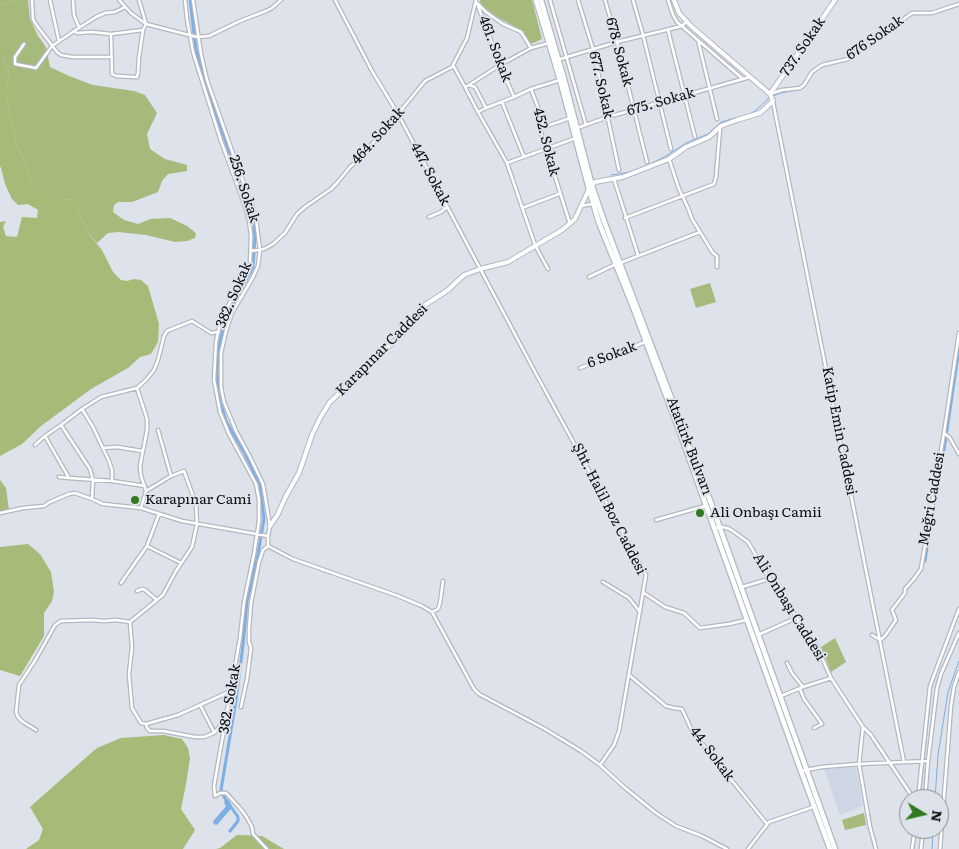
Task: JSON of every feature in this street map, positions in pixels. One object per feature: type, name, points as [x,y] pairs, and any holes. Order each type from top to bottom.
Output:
[{"type":"main road","points":[[536,0],[556,60],[574,128]]},
{"type":"main road","points":[[541,0],[574,128]]},
{"type":"main road","name":"Atatürk Bulvarı","points":[[574,128],[599,222],[618,264],[677,412],[748,620],[835,849]]},
{"type":"main road","name":"Atatürk Bulvarı","points":[[618,264],[706,506],[741,588],[780,697],[814,806],[830,849]]},
{"type":"street","points":[[32,0],[35,23],[61,55],[111,58]]},
{"type":"street","points":[[50,0],[59,41]]},
{"type":"street","points":[[73,0],[74,15],[79,27]]},
{"type":"street","points":[[119,0],[146,24],[195,37],[209,36],[266,11],[281,0]]},
{"type":"street","points":[[111,34],[112,74],[114,76],[137,77],[143,30],[146,24],[139,0]]},
{"type":"street","name":"382. Sokak","points":[[185,0],[195,37],[193,52],[220,142],[247,212],[252,251],[246,275],[220,323],[216,342],[214,380],[220,412],[229,434],[256,484],[259,500],[258,534],[244,602],[232,691],[214,786],[215,796],[225,793],[246,816],[252,827],[253,834],[268,849]]},
{"type":"street","name":"256. Sokak","points":[[193,0],[195,37],[207,80],[256,219],[258,266],[232,313],[226,331],[221,353],[221,387],[224,402],[236,431],[263,484],[270,526],[266,536],[268,546]]},
{"type":"street","name":"447. Sokak","points":[[335,0],[480,269]]},
{"type":"street","points":[[550,0],[586,125]]},
{"type":"street","name":"677. Sokak","points":[[578,0],[593,49],[619,170]]},
{"type":"street","name":"678. Sokak","points":[[606,0],[648,162]]},
{"type":"street","points":[[632,0],[643,35],[671,149]]},
{"type":"street","points":[[668,0],[677,22],[743,79]]},
{"type":"street","points":[[590,187],[595,182],[614,180],[669,159],[686,147],[709,137],[720,127],[760,113],[771,97],[679,13],[674,0]]},
{"type":"street","name":"737. Sokak","points":[[771,97],[835,0]]},
{"type":"street","points":[[476,1],[486,12],[503,24],[521,32],[531,48]]},
{"type":"street","points":[[476,1],[468,38],[453,65],[507,163],[535,245],[548,269]]},
{"type":"street","name":"461. Sokak","points":[[476,1],[500,66],[514,97]]},
{"type":"street","name":"676 Sokak","points":[[771,97],[782,90],[804,86],[812,72],[822,65],[848,59],[912,13],[932,13],[959,4]]},
{"type":"street","points":[[24,44],[15,58],[15,64],[36,68],[52,46],[79,27],[105,13],[115,12],[125,7]]},
{"type":"street","points":[[556,60],[682,26],[687,21]]},
{"type":"street","points":[[74,31],[77,33],[111,34],[143,30]]},
{"type":"street","points":[[668,30],[696,138]]},
{"type":"street","points":[[698,39],[717,119]]},
{"type":"street","points":[[465,86],[531,48],[549,43]]},
{"type":"street","name":"464. Sokak","points":[[258,250],[273,244],[305,206],[337,183],[425,81],[453,65]]},
{"type":"street","name":"675. Sokak","points":[[574,128],[750,77]]},
{"type":"street","points":[[478,112],[531,89],[560,80]]},
{"type":"street","points":[[469,85],[475,88],[486,108]]},
{"type":"street","name":"452. Sokak","points":[[531,89],[544,127],[540,129],[545,149],[570,224]]},
{"type":"street","name":"Katip Emin Caddesi","points":[[771,97],[904,762]]},
{"type":"street","points":[[502,102],[524,157]]},
{"type":"street","points":[[544,127],[570,118]]},
{"type":"street","points":[[625,218],[714,184],[720,127]]},
{"type":"street","points":[[507,163],[577,138]]},
{"type":"street","points":[[669,159],[692,219],[713,253],[717,256],[717,267]]},
{"type":"street","points":[[614,180],[638,255]]},
{"type":"street","name":"Karapınar Caddesi","points":[[270,526],[299,473],[312,435],[330,402],[400,336],[425,305],[448,290],[464,275],[508,262],[570,224],[575,219],[590,187]]},
{"type":"street","points":[[522,208],[559,194]]},
{"type":"street","points":[[582,206],[595,203]]},
{"type":"street","points":[[429,217],[441,212],[447,206]]},
{"type":"street","points":[[589,277],[638,255],[700,232]]},
{"type":"street","points":[[252,251],[258,250]]},
{"type":"street","name":"Şht. Halil Boz Caddesi","points":[[480,269],[646,575],[619,731],[614,745],[600,765]]},
{"type":"street","points":[[35,445],[102,397],[137,388],[154,370],[167,331],[192,321],[211,332],[218,332]]},
{"type":"street","name":"Meğri Caddesi","points":[[880,640],[896,620],[892,610],[905,593],[905,589],[921,569],[959,333]]},
{"type":"street","name":"6 Sokak","points":[[580,368],[645,342]]},
{"type":"street","points":[[137,388],[147,419],[148,430],[142,451],[140,470],[146,491],[141,508]]},
{"type":"street","points":[[82,410],[93,427],[109,461],[112,470],[112,481]]},
{"type":"street","points":[[62,425],[90,469],[93,480],[92,499]]},
{"type":"street","points":[[158,430],[171,476]]},
{"type":"street","points":[[944,433],[950,438],[959,454]]},
{"type":"street","points":[[45,436],[69,478]]},
{"type":"street","points":[[103,448],[117,447],[142,451]]},
{"type":"street","points":[[36,730],[23,722],[16,712],[19,685],[55,625],[60,621],[92,620],[104,622],[116,620],[130,622],[162,595],[192,547],[197,524],[196,504],[184,471],[171,476],[146,491]]},
{"type":"street","points":[[58,477],[112,481],[145,486]]},
{"type":"street","points":[[0,513],[44,506],[69,494],[75,494],[102,504],[141,508],[182,521],[266,536]]},
{"type":"street","points":[[656,520],[706,506]]},
{"type":"street","points":[[121,583],[147,546],[159,514]]},
{"type":"street","name":"Ali Onbaşı Caddesi","points":[[717,528],[730,528],[748,542],[769,578],[817,647],[831,678],[863,727],[871,735],[908,789]]},
{"type":"street","points":[[147,546],[181,564]]},
{"type":"street","points":[[241,707],[251,648],[248,630],[250,603],[259,562],[263,550],[268,546],[293,559],[398,596],[432,612],[474,689],[479,694],[545,729],[581,751],[600,765],[624,788],[676,826],[702,836],[727,849]]},
{"type":"street","points":[[741,588],[769,578]]},
{"type":"street","points":[[432,612],[438,609],[440,603],[442,581]]},
{"type":"street","points":[[603,582],[629,598],[640,612]]},
{"type":"street","points":[[137,591],[145,590],[156,600]]},
{"type":"street","points":[[644,593],[665,607],[684,613],[700,628],[748,620]]},
{"type":"street","points":[[925,789],[924,761],[930,686],[959,609]]},
{"type":"street","points":[[758,635],[796,618]]},
{"type":"street","points":[[130,622],[132,647],[129,674],[132,708],[141,723],[146,724],[178,715],[232,691]]},
{"type":"street","points":[[918,789],[937,688],[959,633]]},
{"type":"street","points":[[872,635],[880,640]]},
{"type":"street","points":[[787,663],[803,687]]},
{"type":"street","points":[[940,849],[951,706],[959,672]]},
{"type":"street","name":"44. Sokak","points":[[629,675],[666,706],[682,709],[692,730],[767,824]]},
{"type":"street","points":[[780,697],[831,678]]},
{"type":"street","points":[[800,689],[804,699],[822,724],[814,728]]},
{"type":"street","points":[[200,704],[214,732]]},
{"type":"street","points":[[146,724],[150,731],[204,737],[214,732],[226,720]]},
{"type":"street","points":[[863,727],[860,764],[870,827],[876,849]]},
{"type":"street","points":[[804,771],[822,767],[924,761]]},
{"type":"street","points":[[748,849],[769,822],[814,806]]},
{"type":"shaded area","points":[[856,767],[863,806],[840,815],[824,769]]},
{"type":"green space","points":[[0,0],[16,0],[1,6],[1,54],[9,73],[7,99],[16,144],[33,185],[40,197],[73,200],[88,233],[102,250],[113,272],[121,280],[141,280],[148,286],[159,324],[158,342],[151,354],[140,357],[128,368],[91,389],[41,426],[22,444],[0,456],[0,222],[6,221],[3,227],[6,236],[17,237],[22,217],[37,218],[38,210],[28,204],[18,205],[12,199],[0,166]]},
{"type":"green space","points":[[16,0],[28,0],[30,19],[46,47],[50,67],[93,85],[134,91],[145,95],[157,113],[147,134],[150,149],[165,159],[187,165],[187,171],[168,174],[162,181],[158,192],[132,202],[118,202],[114,205],[113,212],[124,220],[138,224],[150,219],[170,218],[187,226],[196,233],[195,238],[175,242],[146,235],[118,232],[108,233],[97,243],[88,233],[73,200],[40,198],[16,144],[7,99],[9,73],[1,54],[1,6]]},
{"type":"green space","points":[[480,0],[532,0],[542,39],[531,44],[523,31],[497,17],[484,7]]},
{"type":"green space","points":[[710,283],[716,302],[696,308],[690,289]]},
{"type":"green space","points":[[0,480],[6,488],[9,510],[6,514],[0,515]]},
{"type":"green space","points":[[28,544],[40,554],[51,572],[54,592],[52,601],[44,613],[44,636],[20,676],[0,670],[0,547]]},
{"type":"green space","points":[[835,638],[846,662],[831,672],[821,647]]},
{"type":"green space","points":[[164,735],[182,739],[188,748],[190,758],[181,809],[195,830],[183,849],[26,849],[39,840],[43,829],[30,807],[97,748],[121,738]]},
{"type":"green space","points":[[864,813],[866,825],[845,830],[842,820]]},
{"type":"green space","points":[[237,835],[262,836],[284,849],[216,849]]},
{"type":"waterway","points":[[190,0],[196,50],[210,97],[254,223],[255,237],[253,267],[226,319],[220,341],[217,369],[218,394],[226,421],[260,485],[264,519],[247,601],[236,700],[221,790],[238,817],[238,821],[230,831]]},
{"type":"waterway","points":[[773,96],[797,90]]},
{"type":"waterway","points":[[648,165],[686,143],[708,134],[721,122],[750,114],[769,98]]},
{"type":"waterway","points":[[611,175],[630,172]]},
{"type":"waterway","points":[[925,561],[959,349]]},
{"type":"waterway","points":[[936,789],[938,755],[948,692],[959,661]]},
{"type":"waterway","points":[[921,789],[932,683]]},
{"type":"waterway","points":[[216,822],[229,807],[227,802]]},
{"type":"waterway","points":[[914,849],[915,839]]},
{"type":"waterway","points":[[932,839],[932,849]]},
{"type":"place","name":"Karapınar Cami","points":[[135,500]]},
{"type":"place","name":"Ali Onbaşı Camii","points":[[700,513]]}]
